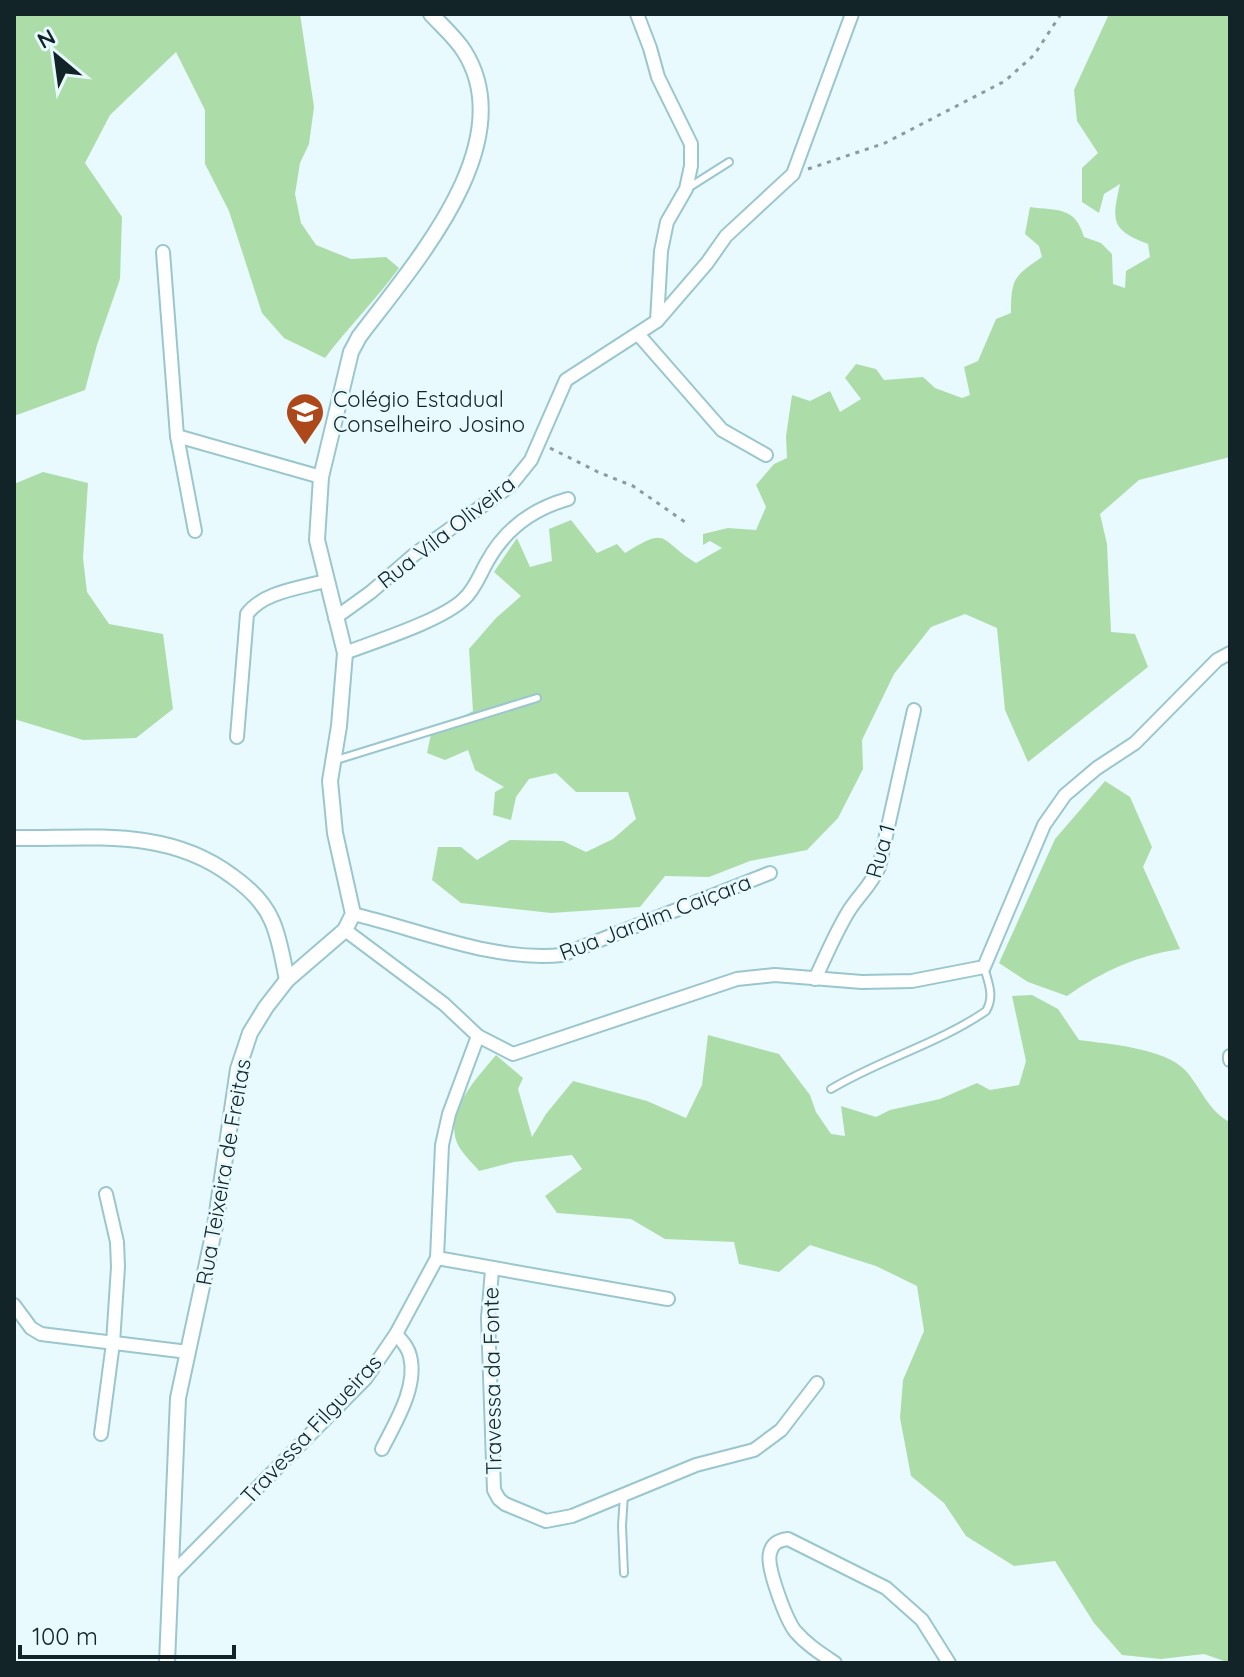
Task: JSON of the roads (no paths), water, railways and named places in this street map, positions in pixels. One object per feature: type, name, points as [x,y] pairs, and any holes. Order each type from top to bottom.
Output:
[{"type":"street","points":[[353,914],[335,833],[330,781],[339,726],[345,653],[317,540],[321,477],[351,352],[449,214],[478,141],[481,109],[473,69],[463,50],[431,14]]},
{"type":"street","points":[[637,14],[658,77],[691,144],[691,166],[686,189],[667,222],[661,251],[657,321]]},
{"type":"street","name":"Rua Vila Oliveira","points":[[335,618],[415,554],[510,486],[531,460],[566,380],[657,321],[726,236],[793,174],[852,14]]},
{"type":"street","points":[[163,252],[177,436],[195,531]]},
{"type":"street","points":[[638,334],[722,430],[766,455]]},
{"type":"street","points":[[177,436],[321,477]]},
{"type":"street","points":[[345,653],[453,608],[472,591],[505,533],[538,511],[568,499]]},
{"type":"street","points":[[237,737],[247,614],[263,600],[325,581]]},
{"type":"street","points":[[345,930],[444,1004],[478,1036],[513,1054],[737,979],[775,975],[912,981],[984,967],[1044,825],[1065,795],[1097,768],[1135,743],[1217,660],[1230,653]]},
{"type":"street","name":"Rua 1","points":[[815,979],[835,936],[851,908],[870,887],[879,867],[914,710]]},
{"type":"street","points":[[14,838],[147,840],[174,845],[198,855],[221,867],[260,900],[272,920],[287,980]]},
{"type":"street","name":"Rua Jardim Caiçara","points":[[353,914],[496,953],[534,958],[562,955],[770,873]]},
{"type":"street","name":"Rua Teixeira de Freitas","points":[[167,1663],[178,1398],[215,1226],[238,1069],[250,1033],[266,1007],[287,980],[345,930],[353,914]]},
{"type":"street","name":"Travessa Filgueiras","points":[[172,1574],[366,1378],[396,1334],[437,1258],[442,1145],[449,1114],[478,1036]]},
{"type":"street","points":[[101,1434],[113,1343],[118,1267],[117,1242],[106,1194]]},
{"type":"street","name":"Travessa da Fonte","points":[[437,1258],[668,1299]]},
{"type":"street","name":"Travessa da Fonte","points":[[492,1270],[488,1289],[488,1318],[494,1490],[499,1499],[521,1512],[546,1521],[572,1516],[696,1465],[754,1450],[781,1430],[817,1383]]},
{"type":"street","points":[[14,1305],[31,1328],[41,1334],[188,1352]]},
{"type":"street","points":[[382,1449],[401,1410],[411,1379],[410,1355],[396,1334]]},
{"type":"street","points":[[835,1663],[811,1647],[783,1612],[769,1557],[774,1543],[788,1539],[886,1588],[922,1620],[949,1663]]},
{"type":"lane","points":[[686,189],[729,162]]},
{"type":"lane","points":[[333,761],[537,698]]},
{"type":"lane","points":[[831,1089],[853,1076],[938,1039],[986,1011],[991,992],[984,967]]},
{"type":"lane","points":[[624,1494],[624,1573]]},
{"type":"place","name":"Colégio Estadual Conselheiro Josino","points":[[305,446]]}]
